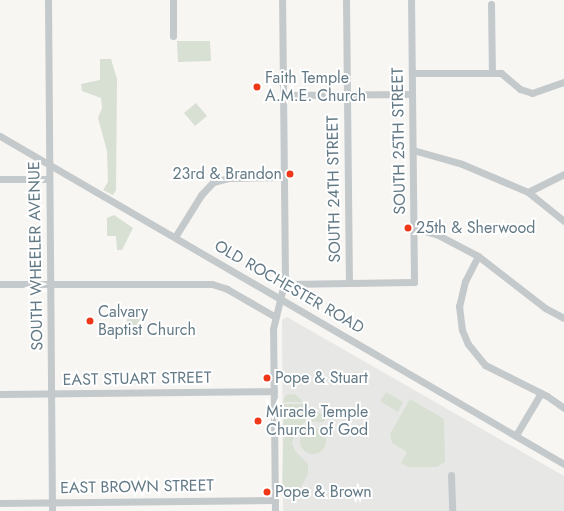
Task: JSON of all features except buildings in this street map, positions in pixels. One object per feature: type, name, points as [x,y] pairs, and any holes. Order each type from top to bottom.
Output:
[{"type":"street","name":"SOUTH WHEELER AVENUE","points":[[48,0],[52,511]]},
{"type":"street","points":[[173,0],[173,36]]},
{"type":"street","points":[[275,511],[274,316],[285,284],[282,0]]},
{"type":"street","name":"SOUTH 24TH STREET","points":[[346,0],[349,283]]},
{"type":"street","name":"SOUTH 25TH STREET","points":[[349,283],[414,282],[411,0]]},
{"type":"street","points":[[491,4],[492,72]]},
{"type":"street","points":[[412,73],[501,73],[520,89],[532,93],[564,82]]},
{"type":"street","points":[[283,95],[412,94]]},
{"type":"street","name":"OLD ROCHESTER ROAD","points":[[0,136],[564,464]]},
{"type":"street","points":[[413,150],[462,164],[528,192],[564,221]]},
{"type":"street","points":[[528,192],[564,174]]},
{"type":"street","points":[[175,237],[205,189],[213,182],[229,178],[284,176]]},
{"type":"street","points":[[0,179],[49,179]]},
{"type":"street","points":[[414,228],[438,235],[478,256],[545,308],[564,318]]},
{"type":"street","points":[[478,256],[461,292],[459,314],[464,336],[485,366],[541,393],[564,408]]},
{"type":"street","points":[[285,284],[349,283]]},
{"type":"street","points":[[0,284],[212,284],[227,289],[274,316]]},
{"type":"street","name":"EAST STUART STREET","points":[[0,394],[274,391]]},
{"type":"street","points":[[516,435],[541,393]]},
{"type":"street","points":[[451,475],[452,511]]},
{"type":"street","name":"EAST BROWN STREET","points":[[0,503],[275,500]]},
{"type":"shaded area","points":[[177,41],[210,41],[211,61],[178,62]]},
{"type":"shaded area","points":[[100,59],[111,59],[117,79],[116,190],[113,195],[103,190],[108,182],[107,151],[98,118],[102,108],[101,98],[82,91],[81,84],[100,80]]},
{"type":"shaded area","points":[[196,103],[207,116],[195,126],[184,113]]},
{"type":"shaded area","points":[[114,215],[133,228],[122,250],[117,250],[116,236],[107,236],[107,218]]},
{"type":"shaded area","points":[[287,317],[564,476],[564,511],[283,511],[282,320]]},
{"type":"shaded area","points":[[141,318],[141,336],[127,336],[127,319]]},
{"type":"shaded area","points":[[386,392],[403,402],[398,412],[380,401]]},
{"type":"shaded area","points":[[295,394],[303,402],[283,402],[286,395]]},
{"type":"shaded area","points":[[410,399],[444,419],[445,462],[437,467],[408,467],[401,463],[407,452],[392,443],[390,434]]},
{"type":"shaded area","points":[[284,404],[304,404],[327,417],[323,422],[306,421],[296,429],[292,443],[295,451],[308,464],[308,474],[300,489],[286,495],[282,493]]},
{"type":"shaded area","points":[[313,428],[323,431],[326,441],[323,451],[313,454],[303,451],[300,441],[303,431]]},
{"type":"place","name":"Faith Temple A.M.E. Church","points":[[257,87]]},
{"type":"place","name":"23rd & Brandon","points":[[290,174]]},
{"type":"place","name":"25th & Sherwood","points":[[408,228]]},
{"type":"place","name":"Calvary Baptist Church","points":[[90,321]]},
{"type":"place","name":"Pope & Stuart","points":[[267,378]]},
{"type":"place","name":"Miracle Temple Church of God","points":[[258,421]]},
{"type":"place","name":"Pope & Brown","points":[[267,492]]}]
